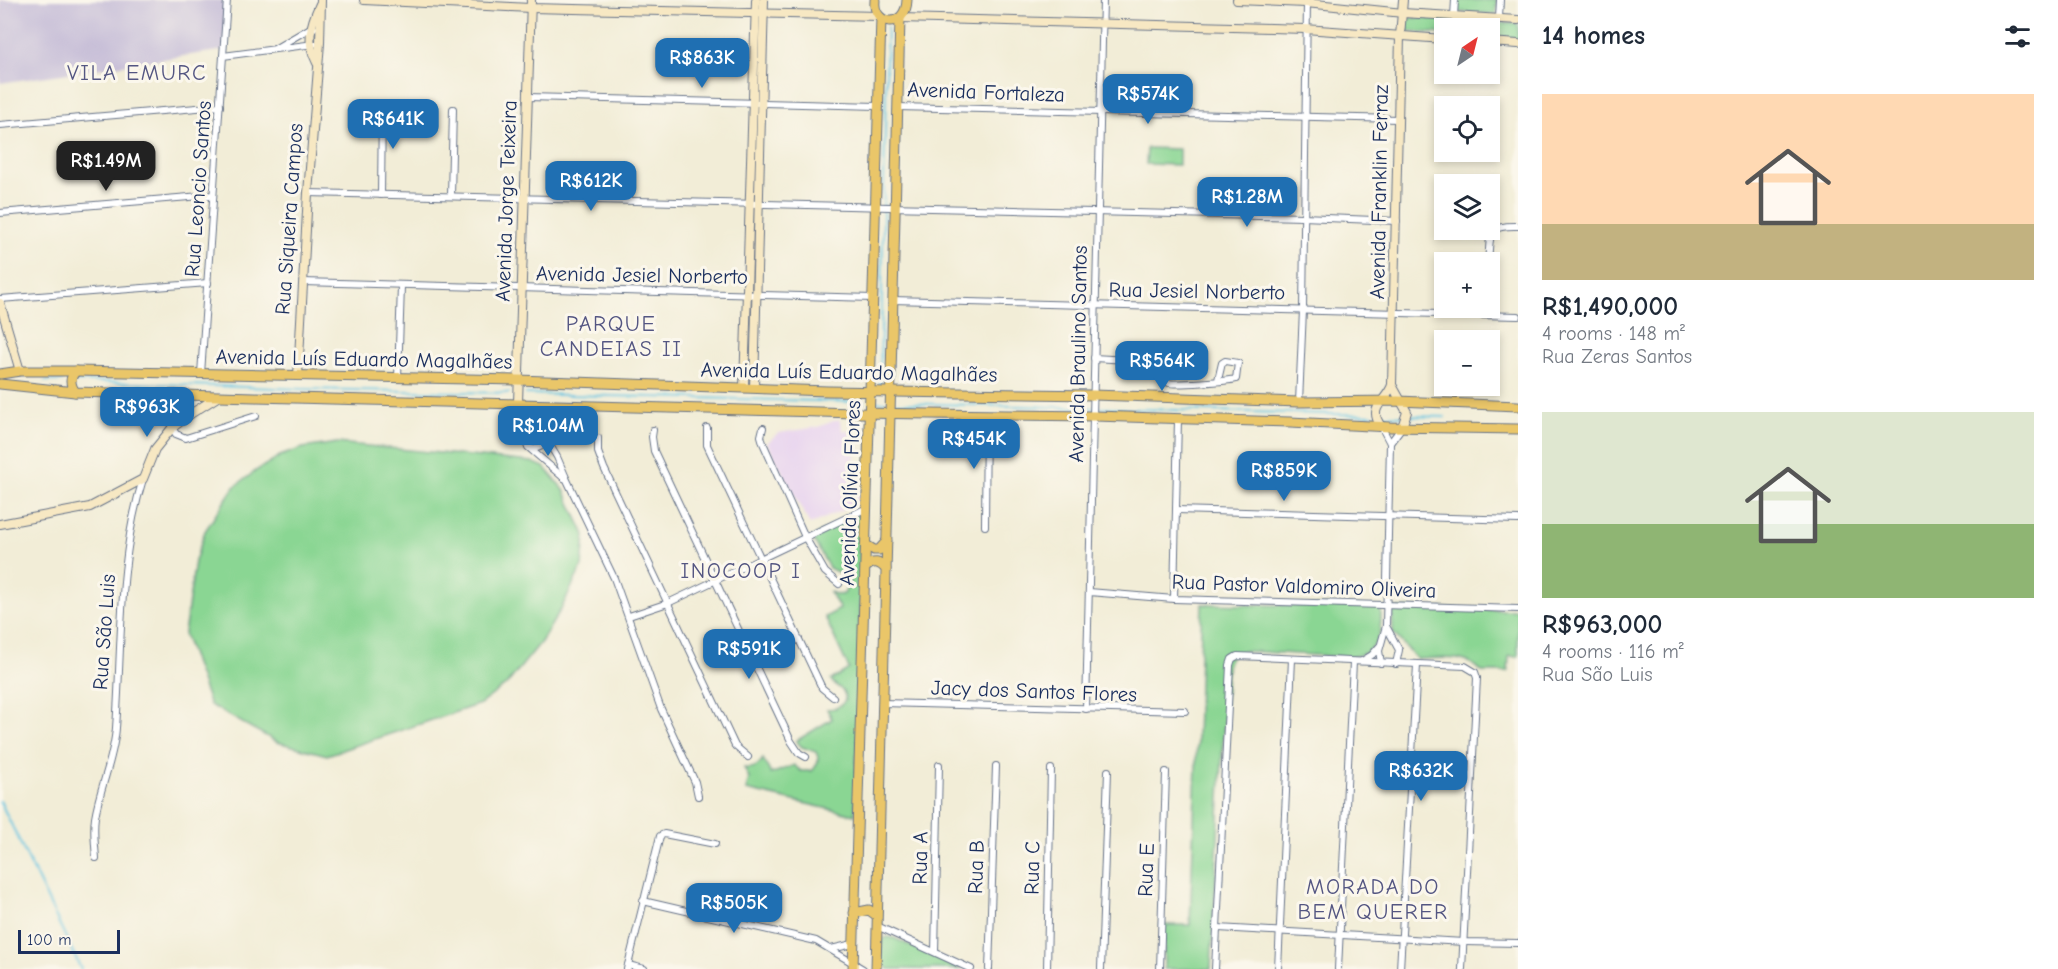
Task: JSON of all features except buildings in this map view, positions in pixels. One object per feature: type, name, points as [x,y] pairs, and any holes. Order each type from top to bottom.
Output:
[{"type":"main road","name":"Avenida Olívia Flores","points":[[856,968],[853,944],[866,567],[879,16],[874,6],[875,0]]},
{"type":"main road","name":"Avenida Olívia Flores","points":[[876,969],[897,106],[900,18],[906,8],[907,0]]},
{"type":"main road","points":[[879,16],[885,20],[894,21],[900,18]]},
{"type":"main road","name":"Avenida Luís Eduardo Magalhães","points":[[0,374],[20,371],[76,371],[518,380],[1093,398],[1518,406]]},
{"type":"main road","points":[[75,392],[70,382],[72,374],[76,371]]},
{"type":"main road","name":"Avenida Luís Eduardo Magalhães","points":[[0,384],[75,392],[519,406],[870,413],[1093,414],[1178,419],[1518,429]]},
{"type":"main road","points":[[866,545],[879,550],[887,542]]},
{"type":"main road","points":[[866,567],[877,562],[886,569]]},
{"type":"main road","points":[[854,914],[869,910],[876,915]]},
{"type":"street","name":"Rua Leoncio Santos","points":[[201,374],[227,0]]},
{"type":"street","points":[[364,0],[879,16]]},
{"type":"street","points":[[754,388],[759,14],[756,0]]},
{"type":"street","points":[[759,14],[764,0]]},
{"type":"street","name":"Avenida Braulino Santos","points":[[1086,709],[1103,0]]},
{"type":"street","points":[[1237,0],[1306,2],[1403,13],[1499,18],[1500,0]]},
{"type":"street","name":"Avenida Franklin Ferraz","points":[[1392,385],[1400,36],[1403,0]]},
{"type":"street","points":[[1454,16],[1455,0]]},
{"type":"street","name":"Rua Siqueira Campos","points":[[318,63],[310,45],[316,28],[320,2]]},
{"type":"street","points":[[1299,402],[1303,310],[1306,2]]},
{"type":"street","name":"Avenida Jorge Teixeira","points":[[528,447],[521,426],[518,380],[530,4]]},
{"type":"street","points":[[900,18],[1305,29],[1434,38]]},
{"type":"street","points":[[1500,18],[1518,20]]},
{"type":"street","points":[[273,50],[316,28]]},
{"type":"street","name":"Rua Siqueira Campos","points":[[297,376],[320,43],[316,28]]},
{"type":"street","points":[[223,56],[320,43]]},
{"type":"street","points":[[1500,43],[1518,44]]},
{"type":"street","name":"Avenida Fortaleza","points":[[528,97],[877,106]]},
{"type":"street","points":[[744,388],[748,203],[757,102]]},
{"type":"street","points":[[381,195],[382,105]]},
{"type":"street","points":[[0,125],[219,106]]},
{"type":"street","name":"Avenida Fortaleza","points":[[897,106],[1399,119]]},
{"type":"street","points":[[451,196],[453,109]]},
{"type":"street","points":[[308,193],[1397,221]]},
{"type":"street","points":[[0,213],[213,195]]},
{"type":"street","points":[[1489,252],[1490,238],[1496,227],[1500,225],[1518,226]]},
{"type":"street","name":"Avenida Jesiel Norberto","points":[[303,282],[873,298]]},
{"type":"street","points":[[20,371],[0,301],[208,283]]},
{"type":"street","points":[[398,378],[401,286]]},
{"type":"street","name":"Rua Jesiel Norberto","points":[[892,300],[1434,312]]},
{"type":"street","name":"Rua Jesiel Norberto","points":[[1500,314],[1518,316]]},
{"type":"street","points":[[1094,358],[1144,361],[1162,379],[1177,384],[1218,380]]},
{"type":"street","points":[[1390,444],[1407,415],[1404,404],[1395,394],[1392,385]]},
{"type":"street","points":[[1381,663],[1379,655],[1386,626],[1387,606],[1390,444],[1379,424],[1379,405],[1392,385]]},
{"type":"street","points":[[174,394],[180,399],[184,410],[182,420]]},
{"type":"street","name":"Rua São Luis","points":[[96,858],[94,819],[116,731],[118,665],[128,542],[134,508],[155,449],[172,428],[219,396]]},
{"type":"street","points":[[519,406],[528,412],[557,457],[614,578],[661,709],[695,782],[698,796]]},
{"type":"street","points":[[985,526],[986,414]]},
{"type":"street","points":[[172,428],[176,434],[186,438],[256,416]]},
{"type":"street","points":[[1174,599],[1178,419]]},
{"type":"street","points":[[707,428],[707,445],[822,688],[832,697]]},
{"type":"street","points":[[763,428],[761,436],[763,443],[805,537],[825,572],[839,584]]},
{"type":"street","points":[[653,430],[654,451],[795,748],[806,757]]},
{"type":"street","points":[[528,447],[534,449],[540,447],[544,441],[544,434]]},
{"type":"street","points":[[598,438],[598,452],[604,468],[735,746],[748,758]]},
{"type":"street","points":[[528,447],[567,480]]},
{"type":"street","points":[[0,524],[90,507],[143,479]]},
{"type":"street","points":[[629,616],[668,603],[867,508]]},
{"type":"street","points":[[1177,510],[1518,520]]},
{"type":"street","name":"Rua Pastor Valdomiro Oliveira","points":[[1089,592],[1174,599],[1518,609]]},
{"type":"street","points":[[1386,626],[1399,650],[1415,665],[1400,969]]},
{"type":"street","points":[[1356,662],[1372,655],[1381,644]]},
{"type":"street","points":[[1396,664],[1399,650]]},
{"type":"street","points":[[1215,969],[1230,664],[1237,656],[1465,666],[1475,672],[1477,678],[1462,969]]},
{"type":"street","points":[[1278,969],[1292,659]]},
{"type":"street","points":[[1338,969],[1356,662]]},
{"type":"street","name":"Jacy dos Santos Flores","points":[[882,703],[1185,711]]},
{"type":"street","name":"Rua A","points":[[935,952],[939,765]]},
{"type":"street","name":"Rua B","points":[[989,969],[996,766]]},
{"type":"street","name":"Rua C","points":[[1047,969],[1051,769]]},
{"type":"street","points":[[1101,969],[1108,771]]},
{"type":"street","name":"Rua E","points":[[1160,969],[1166,772]]},
{"type":"street","points":[[644,969],[628,967],[643,901],[662,835],[715,844]]},
{"type":"street","points":[[643,901],[816,941],[856,968]]},
{"type":"street","points":[[877,926],[971,969]]},
{"type":"street","points":[[1218,928],[1518,943]]},
{"type":"street","points":[[831,949],[853,944]]},
{"type":"shaded area","points":[[0,0],[227,0],[224,49],[0,83]]},
{"type":"shaded area","points":[[839,419],[843,431],[848,430],[858,452],[855,455],[851,478],[858,490],[858,503],[810,525],[767,443],[778,433],[818,427]]},
{"type":"green space","points":[[1458,0],[1497,0],[1496,14],[1457,12]]},
{"type":"green space","points":[[1405,17],[1434,19],[1434,33],[1407,31]]},
{"type":"green space","points":[[1500,23],[1518,24],[1518,39],[1500,38]]},
{"type":"green space","points":[[1154,72],[1170,72],[1170,107],[1153,107]]},
{"type":"green space","points":[[1147,148],[1179,149],[1179,165],[1146,164]]},
{"type":"green space","points":[[337,443],[532,462],[544,467],[564,490],[585,535],[582,566],[561,609],[541,642],[507,684],[480,704],[327,755],[277,742],[210,705],[184,634],[195,561],[205,531],[234,487],[280,456],[303,448]]},
{"type":"green space","points":[[859,513],[863,514],[855,815],[746,790],[749,778],[744,768],[755,767],[763,759],[771,774],[794,765],[801,771],[812,771],[817,764],[816,752],[802,747],[796,741],[832,719],[827,709],[835,708],[844,701],[845,694],[831,680],[849,669],[825,617],[840,609],[830,592],[838,595],[844,594],[850,582],[847,577],[829,568],[812,537]]},
{"type":"green space","points":[[1202,604],[1381,607],[1380,625],[1377,641],[1373,647],[1360,655],[1349,657],[1245,651],[1235,653],[1230,659],[1227,666],[1211,969],[1164,969],[1164,925],[1190,925]]},
{"type":"green space","points":[[1392,608],[1518,610],[1518,657],[1509,656],[1508,672],[1482,672],[1468,662],[1452,658],[1417,659],[1393,633]]},
{"type":"green space","points":[[887,937],[894,938],[961,969],[888,969],[880,962],[881,941]]},
{"type":"waterway","points":[[880,385],[887,27]]},
{"type":"waterway","points":[[45,381],[62,381]]},
{"type":"waterway","points":[[75,381],[509,393]]},
{"type":"waterway","points":[[526,394],[864,402]]},
{"type":"waterway","points":[[874,402],[885,402]]},
{"type":"waterway","points":[[896,403],[1373,415]]},
{"type":"waterway","points":[[1378,415],[1403,416]]},
{"type":"waterway","points":[[1408,416],[1445,417]]},
{"type":"waterway","points":[[0,801],[81,969]]},
{"type":"district","name":"VILA EMURC","points":[[137,72]]},
{"type":"district","name":"PARQUE CANDEIAS II","points":[[611,336]]},
{"type":"district","name":"INOCOOP I","points":[[741,570]]},
{"type":"district","name":"MORADA DO BEM QUERER","points":[[1373,898]]}]
